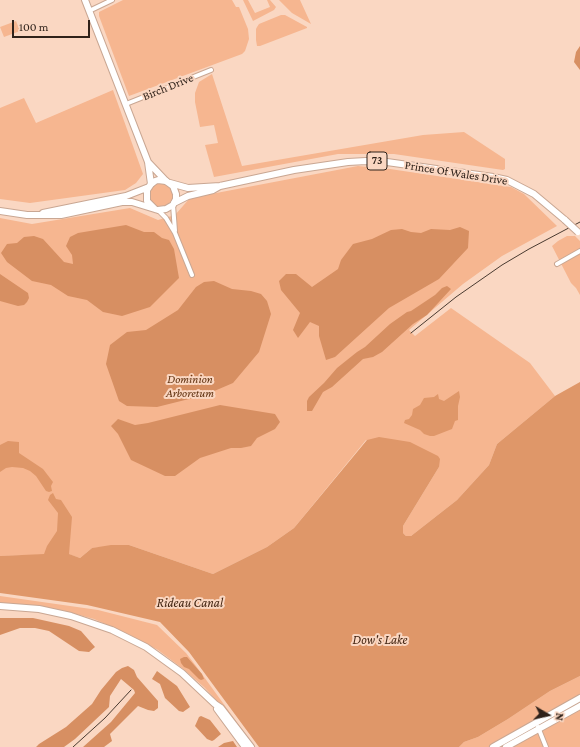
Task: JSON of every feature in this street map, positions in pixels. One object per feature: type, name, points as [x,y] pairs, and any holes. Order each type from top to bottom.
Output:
[{"type":"main road","points":[[85,0],[148,162],[150,185],[146,197],[149,204],[156,209]]},
{"type":"main road","points":[[148,162],[175,190],[176,194],[173,204]]},
{"type":"main road","name":"Prince Of Wales Drive","points":[[168,182],[188,188],[220,186],[294,170],[348,162],[387,162],[493,176],[507,180],[534,194],[579,233]]},
{"type":"main road","name":"73","points":[[36,215],[126,196],[158,180],[168,182]]},
{"type":"main road","name":"Prince Of Wales Drive","points":[[173,204],[192,195],[213,190],[220,186]]},
{"type":"main road","name":"73","points":[[0,211],[27,215],[61,215],[122,202],[137,203],[156,209],[166,210],[173,204]]},
{"type":"main road","points":[[0,606],[55,612],[112,630],[146,647],[167,661],[188,678],[226,713],[250,747]]},
{"type":"main road","points":[[493,747],[580,698]]},
{"type":"main road","points":[[215,704],[245,747]]},
{"type":"main road","points":[[506,747],[580,706]]},
{"type":"street","points":[[89,11],[112,0]]},
{"type":"street","name":"Birch Drive","points":[[126,104],[211,70]]},
{"type":"street","points":[[173,204],[175,233]]},
{"type":"street","points":[[156,209],[166,218],[175,233],[192,275]]},
{"type":"street","points":[[557,264],[580,251]]},
{"type":"street","points":[[536,722],[546,747]]},
{"type":"green space","points":[[123,0],[232,0],[236,7],[239,7],[248,29],[249,39],[245,51],[242,54],[129,96],[99,16],[99,12]]},
{"type":"green space","points":[[243,0],[248,0],[255,13],[270,7],[267,0],[270,0],[276,7],[274,10],[253,21]]},
{"type":"green space","points":[[279,0],[300,0],[311,24],[292,13]]},
{"type":"green space","points":[[281,15],[285,15],[307,28],[257,46],[256,29],[259,24]]},
{"type":"green space","points":[[16,21],[20,31],[4,37],[0,27]]},
{"type":"green space","points":[[580,46],[580,70],[574,62],[576,52]]},
{"type":"green space","points":[[212,74],[242,166],[423,135],[464,132],[505,159],[505,169],[503,170],[394,154],[338,154],[214,177],[205,145],[218,143],[214,125],[200,127],[195,102],[195,93],[199,82]]},
{"type":"green space","points":[[113,90],[143,174],[136,183],[125,190],[30,203],[0,199],[0,108],[24,98],[36,123]]},
{"type":"green space","name":"Dominion Arboretum","points":[[358,166],[390,169],[511,187],[524,194],[557,226],[502,256],[463,284],[409,330],[415,336],[451,308],[530,363],[555,396],[497,444],[489,465],[457,500],[411,536],[406,536],[403,533],[403,526],[439,467],[366,440],[294,528],[267,547],[213,574],[129,545],[92,548],[80,558],[68,554],[0,556],[0,218],[32,224],[130,208],[158,220],[175,215],[190,198]]},
{"type":"green space","points":[[161,183],[169,187],[173,195],[169,203],[161,207],[153,203],[149,195],[153,187]]},
{"type":"green space","points":[[126,225],[144,232],[154,232],[162,238],[169,240],[174,249],[179,278],[150,307],[122,316],[103,312],[87,300],[68,296],[51,285],[32,281],[7,262],[1,253],[7,244],[17,243],[24,237],[34,236],[43,239],[64,262],[73,264],[72,255],[66,246],[70,237],[78,233]]},
{"type":"green space","points":[[460,227],[469,231],[468,248],[439,279],[389,308],[335,357],[326,360],[319,336],[319,326],[310,322],[298,338],[293,330],[300,313],[281,290],[279,281],[286,274],[296,274],[312,287],[338,269],[341,260],[353,244],[372,239],[391,230],[402,229],[421,233],[431,229],[450,230]]},
{"type":"green space","points":[[567,236],[575,236],[580,241],[580,295],[571,283],[552,246]]},
{"type":"green space","points":[[0,274],[28,293],[29,298],[24,305],[18,306],[0,301]]},
{"type":"green space","points":[[214,281],[232,289],[251,291],[261,294],[267,301],[271,314],[259,352],[233,383],[205,395],[157,407],[127,406],[119,401],[106,364],[110,345],[127,332],[146,330],[178,310],[196,287],[204,282]]},
{"type":"green space","points":[[447,286],[451,289],[427,315],[413,324],[382,352],[373,357],[363,359],[332,387],[323,392],[312,411],[307,411],[307,401],[309,397],[337,368],[365,347],[390,324]]},
{"type":"green space","points":[[220,405],[275,414],[280,422],[275,429],[257,438],[251,446],[231,448],[200,458],[175,476],[165,476],[131,460],[118,434],[111,426],[118,419],[135,425]]},
{"type":"green space","points":[[0,596],[98,610],[157,625],[186,653],[255,747],[253,747],[219,703],[204,687],[158,650],[128,634],[94,619],[40,606],[0,603]]},
{"type":"green space","points":[[0,618],[33,618],[69,626],[81,631],[95,647],[89,652],[79,651],[49,631],[35,628],[20,628],[0,635]]},
{"type":"green space","points":[[187,657],[202,674],[204,679],[199,679],[189,669],[184,667],[180,659]]},
{"type":"green space","points":[[128,666],[134,670],[137,677],[158,701],[158,708],[154,711],[138,706],[110,734],[112,741],[104,747],[83,747],[111,722],[135,693],[134,690],[121,679],[110,696],[109,707],[75,739],[64,747],[36,747],[66,727],[92,704],[116,672]]},
{"type":"green space","points":[[157,671],[177,686],[190,707],[183,712],[179,711],[165,698],[160,684],[152,679]]},
{"type":"green space","points":[[580,676],[580,747],[459,747],[464,742],[478,737],[508,719],[550,691]]},
{"type":"green space","points":[[201,716],[210,720],[221,734],[212,741],[207,739],[195,726],[199,717]]},
{"type":"green space","points":[[233,741],[237,747],[218,747],[224,743]]},
{"type":"water","name":"Dow's Lake","points":[[580,382],[580,676],[550,691],[508,719],[478,737],[464,742],[459,747],[259,747],[189,652],[160,622],[87,605],[0,593],[0,556],[44,554],[47,546],[57,531],[58,513],[48,500],[50,495],[53,493],[56,499],[61,500],[72,517],[69,554],[80,558],[92,548],[111,545],[129,545],[213,574],[267,547],[294,528],[367,440],[379,437],[410,442],[438,456],[440,459],[439,467],[403,526],[403,533],[406,536],[411,536],[457,500],[489,465],[497,444],[555,396]]},
{"type":"water","points":[[459,391],[460,397],[458,406],[458,420],[455,421],[452,429],[434,436],[430,436],[404,423],[405,420],[409,419],[412,415],[413,409],[420,405],[424,398],[434,397],[438,394],[439,399],[444,401]]},
{"type":"water","points":[[8,441],[19,442],[19,453],[43,469],[53,482],[51,486],[52,491],[46,491],[36,476],[23,468],[6,468],[0,472],[0,445]]},
{"type":"tram line","points":[[411,333],[456,297],[502,265],[580,222]]},
{"type":"tram line","points":[[73,747],[105,718],[131,690]]},
{"type":"water label","name":"Rideau Canal","points":[[190,603]]}]
